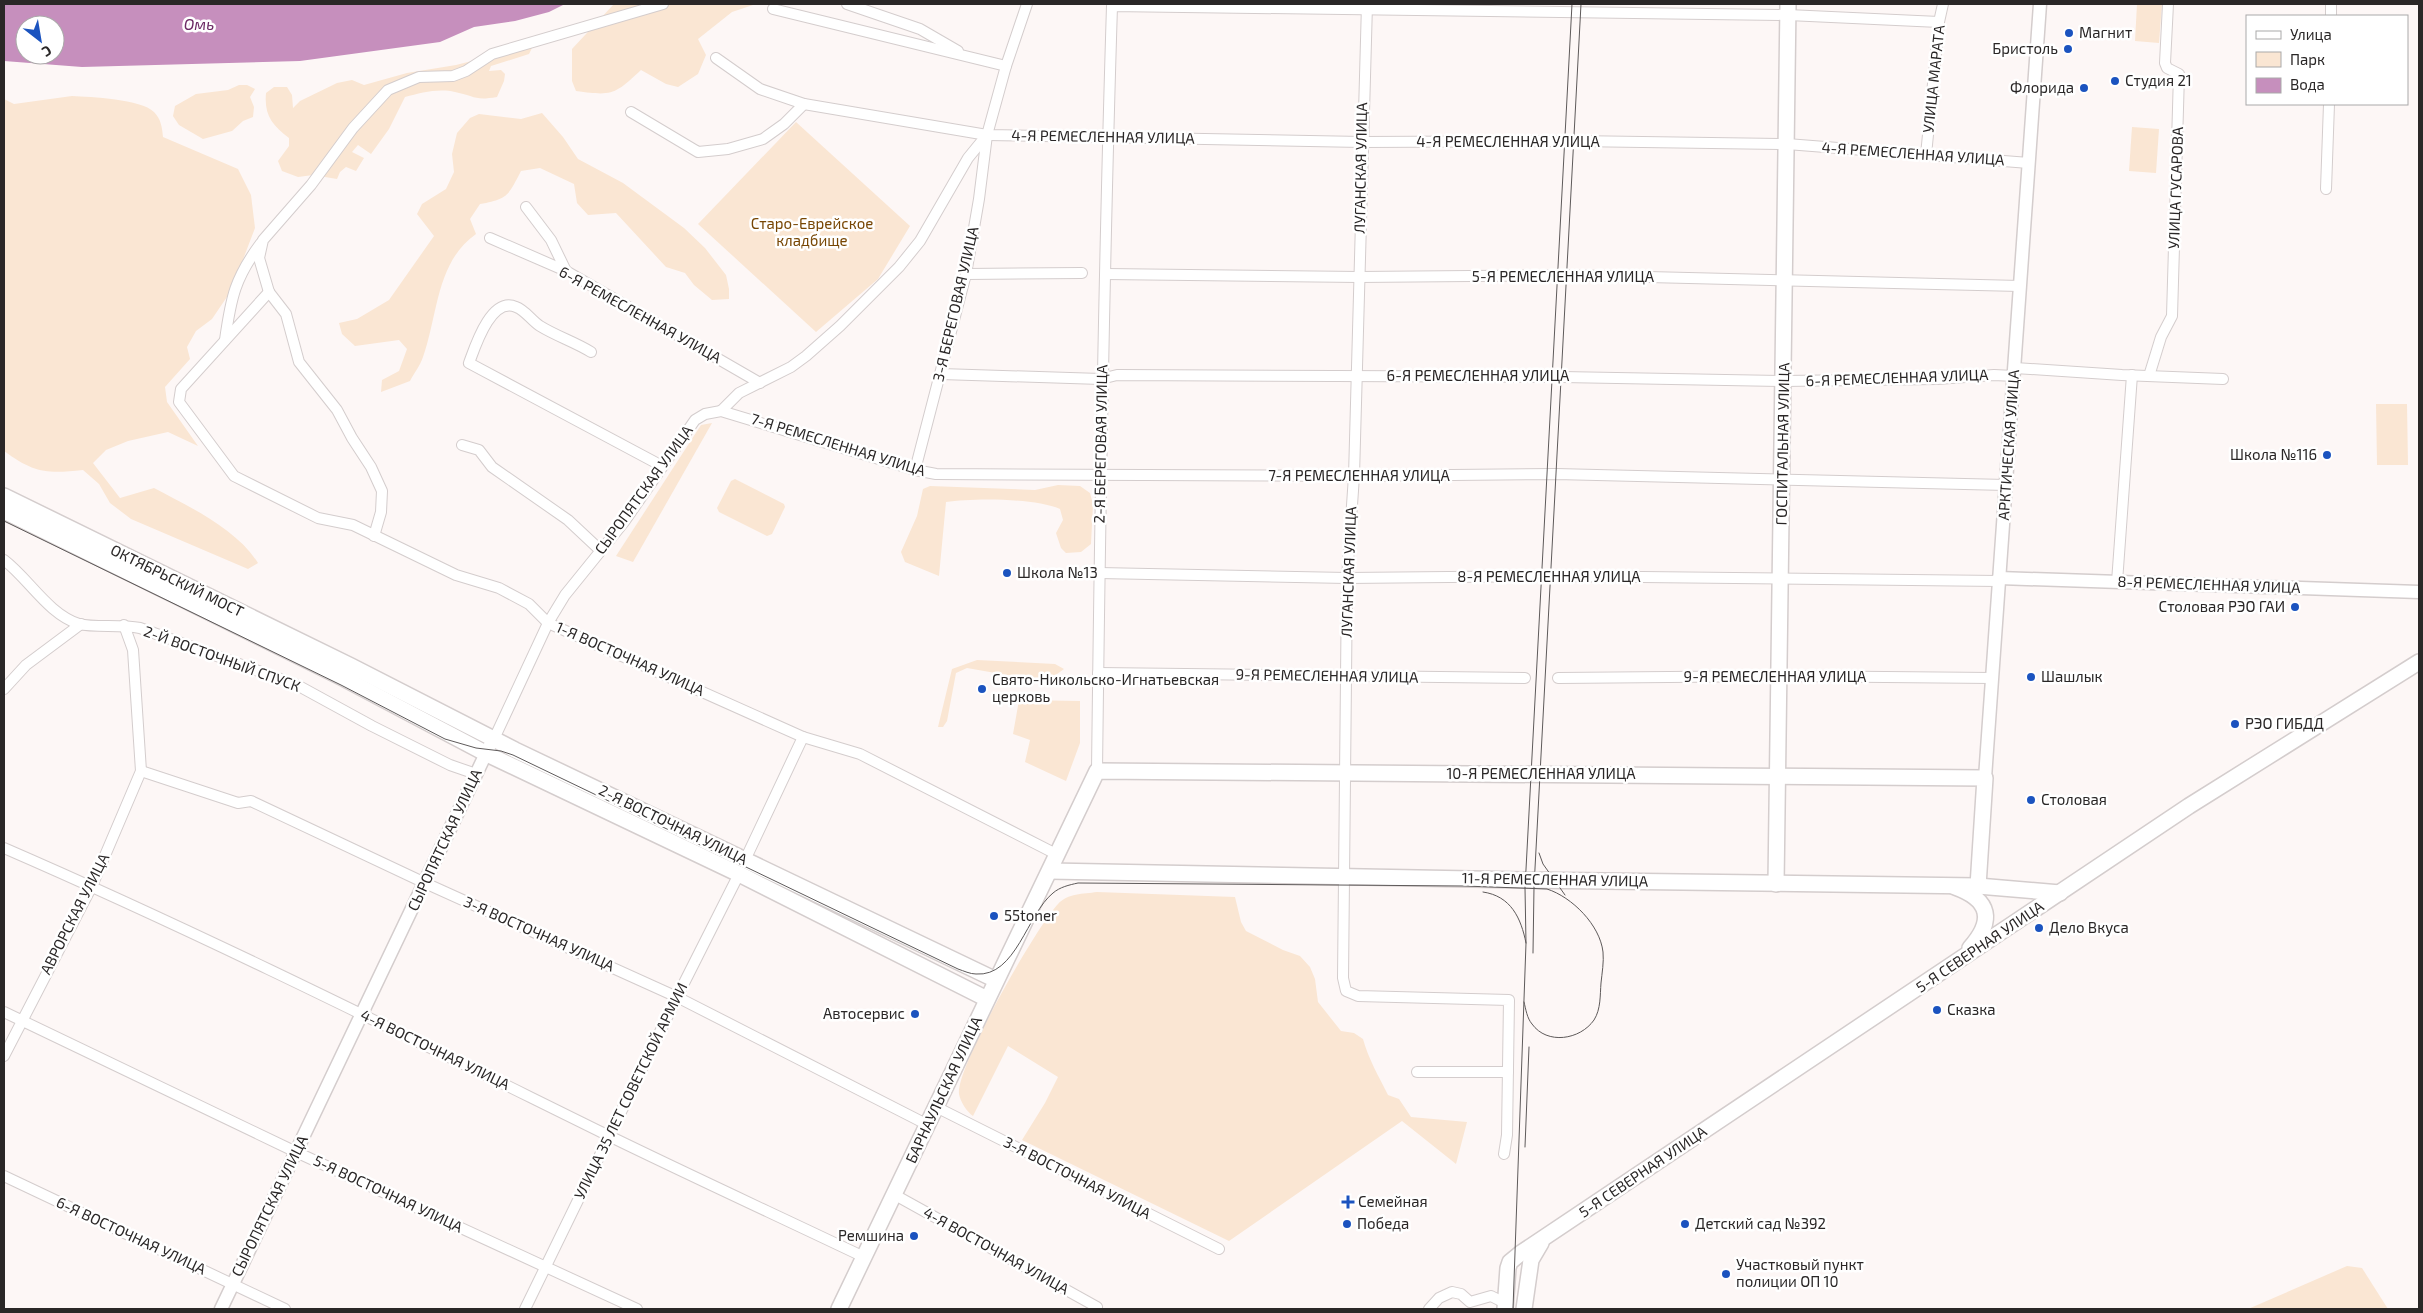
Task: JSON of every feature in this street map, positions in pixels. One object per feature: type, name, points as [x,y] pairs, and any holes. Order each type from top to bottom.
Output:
[{"type":"main road","name":"ГОСПИТАЛЬНАЯ УЛИЦА","points":[[1776,884],[1779,776],[1788,9]]},
{"type":"main road","name":"ОКТЯБРЬСКИЙ МОСТ","points":[[4,496],[348,672]]},
{"type":"main road","name":"ОКТЯБРЬСКИЙ МОСТ","points":[[4,511],[348,672]]},
{"type":"main road","name":"5-Я СЕВЕРНАЯ УЛИЦА","points":[[1505,1306],[1510,1262],[1544,1238],[2190,806],[2419,662]]},
{"type":"main road","name":"2-Я ВОСТОЧНАЯ УЛИЦА","points":[[348,672],[494,739],[996,980]]},
{"type":"main road","name":"2-Я ВОСТОЧНАЯ УЛИЦА","points":[[348,672],[486,754],[739,874],[987,999]]},
{"type":"main road","name":"10-Я РЕМЕСЛЕННАЯ УЛИЦА","points":[[1098,771],[1985,778]]},
{"type":"main road","name":"2-Я БЕРЕГОВАЯ УЛИЦА","points":[[1050,871],[1098,771]]},
{"type":"main road","name":"АРКТИЧЕСКАЯ УЛИЦА","points":[[1978,886],[1985,778]]},
{"type":"main road","name":"11-Я РЕМЕСЛЕННАЯ УЛИЦА","points":[[1050,871],[1776,884],[1949,885],[2060,893]]},
{"type":"main road","name":"БАРНАУЛЬСКАЯ УЛИЦА","points":[[839,1309],[1050,871]]},
{"type":"main road","points":[[1949,885],[1971,894],[1980,902],[1986,914],[1984,931],[1958,961]]},
{"type":"main road","points":[[1524,1309],[1531,1260],[1544,1238]]},
{"type":"street","points":[[224,340],[231,298],[246,264],[263,240],[311,185],[353,128],[388,90],[420,77],[453,76],[466,71],[492,54],[663,4]]},
{"type":"street","points":[[847,4],[920,29],[967,56]]},
{"type":"street","name":"3-Я БЕРЕГОВАЯ УЛИЦА","points":[[914,470],[966,274],[979,199],[987,135],[1006,66],[1027,4]]},
{"type":"street","name":"УЛИЦА МАРАТА","points":[[1926,155],[1939,22],[1943,4]]},
{"type":"street","name":"АРКТИЧЕСКАЯ УЛИЦА","points":[[1985,778],[2040,4]]},
{"type":"street","name":"УЛИЦА ГУСАРОВА","points":[[2148,376],[2160,337],[2172,316],[2179,74],[2167,68],[2165,63],[2168,4]]},
{"type":"street","name":"2-Я БЕРЕГОВАЯ УЛИЦА","points":[[1098,771],[1101,379],[1106,274],[1112,6],[1366,6]]},
{"type":"street","points":[[1366,6],[1788,9],[1939,22]]},
{"type":"street","name":"ЛУГАНСКАЯ УЛИЦА","points":[[1366,6],[1355,375],[1354,476],[1347,578],[1343,978],[1346,991],[1358,996],[1509,1000],[1508,1072]]},
{"type":"street","points":[[773,9],[1006,66]]},
{"type":"street","name":"4-Я РЕМЕСЛЕННАЯ УЛИЦА","points":[[716,58],[760,89],[804,104],[987,135],[1362,142],[1574,141],[1786,144],[2029,163]]},
{"type":"street","points":[[631,112],[698,152],[728,149],[763,138],[784,124],[804,104]]},
{"type":"street","points":[[2326,189],[2329,105]]},
{"type":"street","name":"3-Я БЕРЕГОВАЯ УЛИЦА","points":[[721,411],[739,393],[791,367],[806,356],[847,319],[899,267],[932,220],[968,158],[987,135]]},
{"type":"street","points":[[526,207],[551,240],[566,271]]},
{"type":"street","name":"6-Я РЕМЕСЛЕННАЯ УЛИЦА","points":[[490,238],[566,271],[760,383]]},
{"type":"street","points":[[263,240],[259,258],[269,292],[286,314],[299,362],[337,410],[371,467],[382,491],[381,512],[374,536]]},
{"type":"street","points":[[966,274],[1082,273]]},
{"type":"street","name":"5-Я РЕМЕСЛЕННАЯ УЛИЦА","points":[[1106,274],[1359,278],[1567,275],[2020,286]]},
{"type":"street","points":[[224,340],[269,292]]},
{"type":"street","points":[[591,352],[539,325],[516,307],[507,306],[500,309],[485,324],[469,363],[662,466]]},
{"type":"street","name":"1-Я ВОСТОЧНАЯ УЛИЦА","points":[[224,340],[181,389],[179,402],[234,476],[318,518],[354,525],[456,574],[499,588],[529,604],[548,623],[803,737],[860,754],[1058,856]]},
{"type":"street","name":"6-Я РЕМЕСЛЕННАЯ УЛИЦА","points":[[941,374],[1101,379],[1117,375],[1355,375],[1783,381],[1937,380],[2015,372],[2223,379]]},
{"type":"street","points":[[2117,582],[2132,375]]},
{"type":"street","name":"СЫРОПЯТСКАЯ УЛИЦА","points":[[221,1309],[548,623],[565,595],[624,522],[695,420],[705,414],[721,411]]},
{"type":"street","name":"7-Я РЕМЕСЛЕННАЯ УЛИЦА","points":[[721,411],[914,470],[936,474],[1354,476],[1556,474],[2006,485]]},
{"type":"street","points":[[462,444],[479,450],[500,474],[568,520],[600,550]]},
{"type":"street","name":"2-Й ВОСТОЧНЫЙ СПУСК","points":[[4,560],[16,569],[64,618],[81,624],[124,625],[297,685],[372,726],[450,765],[476,774]]},
{"type":"street","name":"8-Я РЕМЕСЛЕННАЯ УЛИЦА","points":[[1099,573],[1347,578],[1551,576],[1999,579],[2419,592]]},
{"type":"street","points":[[4,689],[26,666],[81,624]]},
{"type":"street","points":[[124,625],[133,650],[141,771]]},
{"type":"street","name":"9-Я РЕМЕСЛЕННАЯ УЛИЦА","points":[[1098,673],[1525,678]]},
{"type":"street","name":"9-Я РЕМЕСЛЕННАЯ УЛИЦА","points":[[1558,678],[1779,676],[1992,678]]},
{"type":"street","points":[[745,860],[803,737]]},
{"type":"street","name":"3-Я ВОСТОЧНАЯ УЛИЦА","points":[[141,771],[238,803],[251,801],[425,883],[677,997],[928,1125]]},
{"type":"street","name":"АВРОРСКАЯ УЛИЦА","points":[[4,1056],[92,886],[141,771]]},
{"type":"street","name":"4-Я ВОСТОЧНАЯ УЛИЦА","points":[[4,848],[92,886],[362,1014],[608,1136],[864,1258]]},
{"type":"street","name":"УЛИЦА 35 ЛЕТ СОВЕТСКОЙ АРМИИ","points":[[525,1309],[608,1136],[739,874]]},
{"type":"street","name":"5-Я ВОСТОЧНАЯ УЛИЦА","points":[[4,1012],[296,1152],[637,1309]]},
{"type":"street","points":[[1417,1072],[1508,1072],[1504,1154]]},
{"type":"street","name":"3-Я ВОСТОЧНАЯ УЛИЦА","points":[[936,1107],[1218,1249]]},
{"type":"street","name":"6-Я ВОСТОЧНАЯ УЛИЦА","points":[[4,1176],[285,1309]]},
{"type":"street","name":"4-Я ВОСТОЧНАЯ УЛИЦА","points":[[895,1195],[1097,1307]]},
{"type":"street","points":[[1429,1309],[1439,1298],[1452,1292],[1461,1294],[1470,1302],[1491,1296],[1505,1306]]},
{"type":"green space","points":[[614,4],[756,4],[732,12],[698,39],[706,55],[698,74],[678,87],[666,84],[641,70],[625,85],[612,92],[576,91],[572,81],[572,49]]},
{"type":"green space","points":[[2137,4],[2162,4],[2159,43],[2135,41]]},
{"type":"green space","points":[[531,46],[529,54],[491,66],[489,71],[501,70],[505,74],[497,97],[479,98],[442,91],[405,97],[389,129],[371,154],[358,145],[352,152],[364,158],[356,171],[346,167],[340,172],[337,179],[313,175],[298,177],[282,171],[278,161],[289,146],[289,138],[270,119],[266,107],[266,93],[274,87],[287,87],[292,95],[293,108],[300,101],[337,83],[352,80],[364,85],[407,73],[456,65]]},
{"type":"green space","points":[[239,85],[247,85],[255,89],[250,97],[254,107],[253,117],[243,121],[232,131],[203,139],[179,125],[173,116],[175,106],[196,94],[228,90]]},
{"type":"green space","points":[[72,96],[127,101],[148,108],[158,117],[163,137],[238,169],[251,195],[255,228],[231,291],[212,319],[196,331],[187,347],[190,359],[165,387],[167,402],[198,446],[168,432],[128,441],[106,450],[93,463],[120,498],[154,488],[225,529],[238,539],[258,563],[248,569],[131,519],[110,503],[99,484],[83,470],[50,472],[41,470],[24,464],[4,451],[4,99],[14,104]]},
{"type":"green space","points":[[542,113],[563,137],[578,159],[623,183],[684,228],[705,248],[726,275],[729,299],[712,300],[694,285],[685,273],[666,267],[616,213],[588,215],[577,203],[574,184],[540,168],[521,171],[506,195],[502,198],[480,204],[470,219],[476,234],[453,259],[446,274],[440,290],[423,357],[410,381],[381,392],[382,380],[399,371],[407,349],[399,340],[355,346],[342,334],[339,323],[357,319],[389,300],[434,236],[417,214],[422,204],[446,189],[454,172],[452,154],[457,133],[470,118],[479,114],[521,119]]},
{"type":"green space","name":"Старо-Еврейское кладбище","points":[[796,122],[910,226],[878,279],[816,332],[698,224]]},
{"type":"green space","points":[[2132,127],[2159,129],[2156,173],[2129,171]]},
{"type":"green space","points":[[2376,404],[2407,404],[2408,465],[2377,465]]},
{"type":"green space","points":[[712,423],[633,562],[616,556],[701,425]]},
{"type":"green space","points":[[735,479],[784,504],[785,507],[772,534],[767,536],[719,512],[717,508],[731,481]]},
{"type":"green space","points":[[1058,485],[1080,486],[1090,493],[1093,504],[1091,544],[1081,552],[1066,553],[1061,548],[1056,533],[1063,520],[1060,509],[1049,505],[1020,501],[972,500],[946,502],[939,576],[905,562],[901,552],[917,516],[923,489],[930,486],[1035,490]]},
{"type":"green space","points":[[977,660],[1055,664],[1064,669],[1046,682],[967,668],[956,673],[947,721],[943,727],[938,727],[952,669]]},
{"type":"green space","points":[[1019,700],[1080,701],[1080,743],[1066,781],[1025,762],[1030,740],[1013,734]]},
{"type":"green space","points":[[1097,892],[1235,897],[1241,922],[1246,931],[1283,950],[1300,956],[1310,967],[1315,979],[1318,1002],[1341,1031],[1354,1033],[1363,1039],[1388,1095],[1399,1099],[1411,1117],[1467,1122],[1456,1164],[1402,1121],[1229,1241],[1022,1140],[1045,1103],[1058,1077],[1008,1046],[973,1116],[962,1103],[959,1094],[962,1079],[970,1056],[999,997],[1033,939],[1058,904],[1071,896]]},
{"type":"green space","points":[[2347,1266],[2362,1268],[2388,1309],[2248,1309]]},
{"type":"water","name":"Омь","points":[[4,4],[565,4],[549,12],[515,21],[474,27],[440,42],[300,61],[82,67],[56,65],[65,65],[65,15],[15,15],[15,62],[4,61]]},
{"type":"tram line","points":[[1513,1309],[1526,943],[1525,888],[1572,4]]},
{"type":"tram line","points":[[1533,953],[1534,887],[1581,4]]},
{"type":"tram line","points":[[4,521],[341,685],[445,739],[476,748],[501,751],[513,755],[967,972],[976,974],[990,972],[1001,966],[1011,955],[1044,903],[1053,893],[1068,885],[1078,883],[1464,886],[1547,889],[1566,898],[1575,905],[1591,922],[1601,942],[1603,968],[1599,1007],[1594,1020],[1581,1032],[1572,1036],[1555,1037],[1538,1031],[1528,1017],[1524,1002]]},
{"type":"tram line","points":[[1539,853],[1543,864],[1565,895]]},
{"type":"tram line","points":[[1483,892],[1493,894],[1508,903],[1518,917],[1526,943]]},
{"type":"tram line","points":[[1525,1147],[1529,1047]]},
{"type":"place","name":"Магнит","points":[[2069,33]]},
{"type":"place","name":"Бристоль","points":[[2068,49]]},
{"type":"place","name":"Студия 21","points":[[2115,81]]},
{"type":"place","name":"Флорида","points":[[2084,88]]},
{"type":"place","name":"Школа №116","points":[[2327,455]]},
{"type":"place","name":"Школа №13","points":[[1007,573]]},
{"type":"place","name":"Столовая РЭО ГАИ","points":[[2295,607]]},
{"type":"place","name":"Шашлык","points":[[2031,677]]},
{"type":"place","name":"Свято-Никольско-Игнатьевская церковь","points":[[982,689]]},
{"type":"place","name":"РЭО ГИБДД","points":[[2235,724]]},
{"type":"place","name":"Столовая","points":[[2031,800]]},
{"type":"place","name":"55toner","points":[[994,916]]},
{"type":"place","name":"Дело Вкуса","points":[[2039,928]]},
{"type":"place","name":"Сказка","points":[[1937,1010]]},
{"type":"place","name":"Автосервис","points":[[915,1014]]},
{"type":"place","name":"Семейная","points":[[1348,1202]]},
{"type":"place","name":"Победа","points":[[1347,1224]]},
{"type":"place","name":"Детский сад №392","points":[[1685,1224]]},
{"type":"place","name":"Ремшина","points":[[914,1236]]},
{"type":"place","name":"Участковый пункт полиции ОП 10","points":[[1726,1274]]}]
